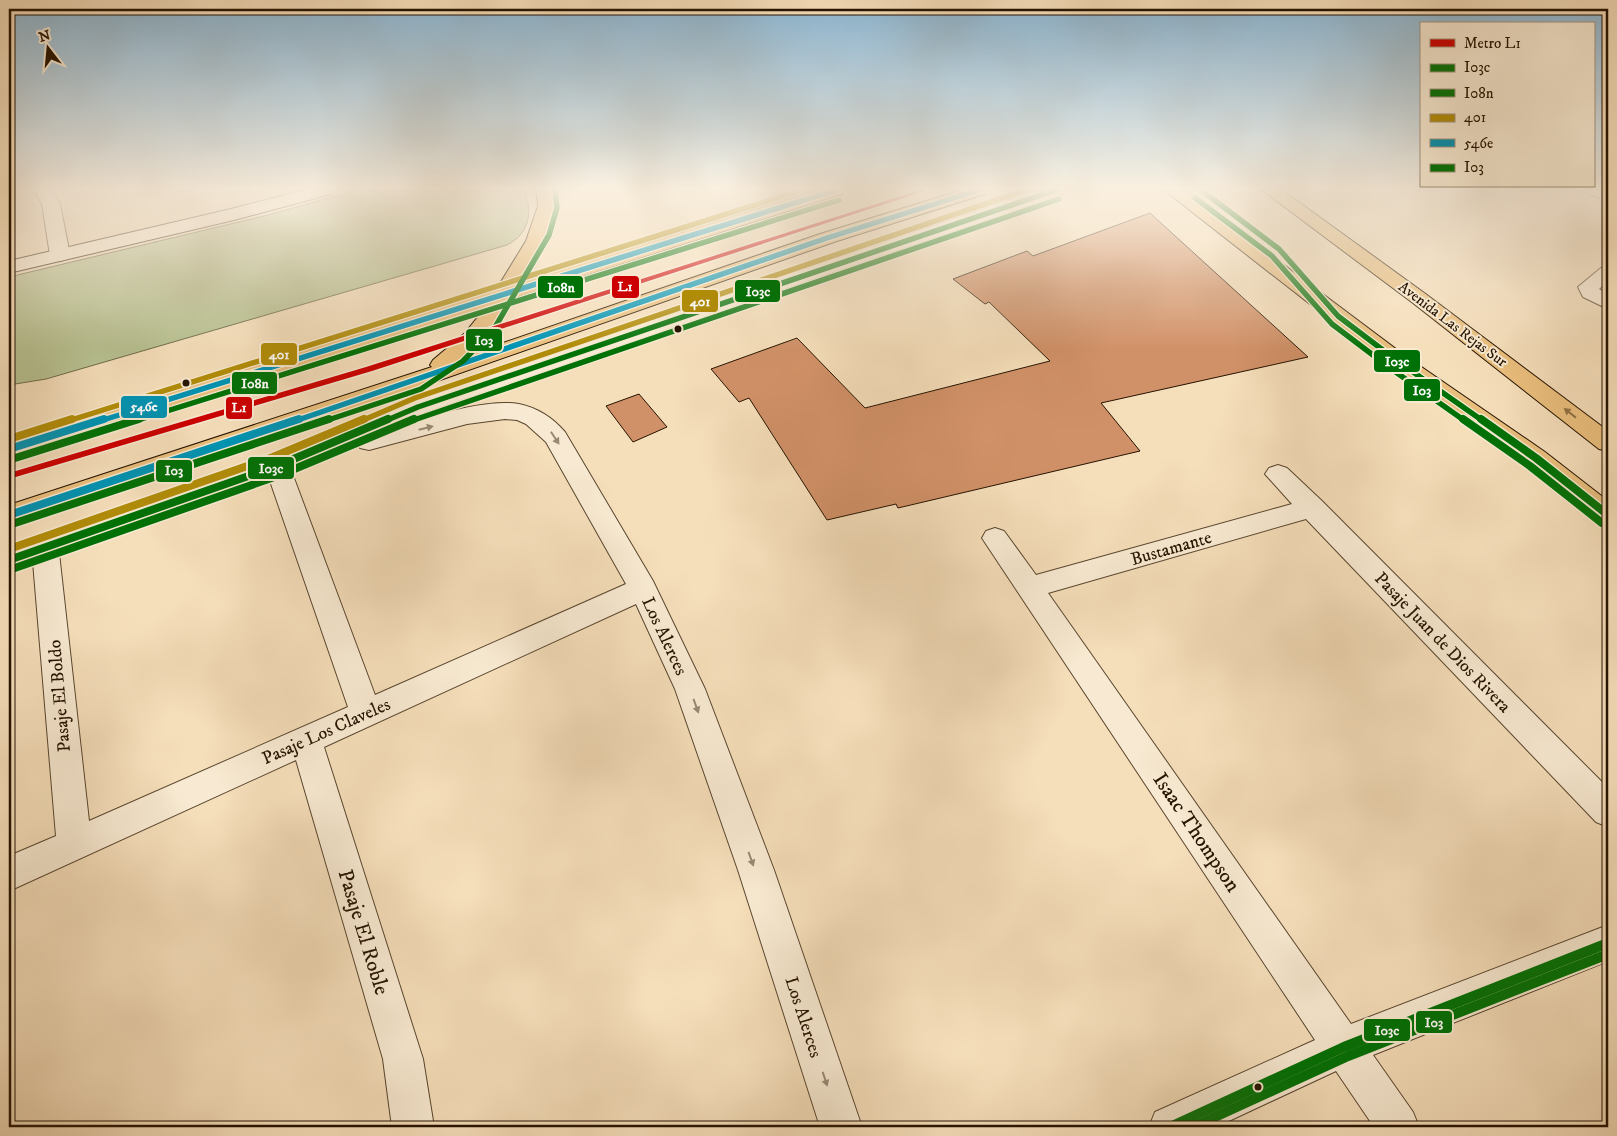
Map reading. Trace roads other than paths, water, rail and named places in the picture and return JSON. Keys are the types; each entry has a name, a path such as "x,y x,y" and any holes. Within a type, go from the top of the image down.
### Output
{"main road":[{"path":"415,381 451,358 486,323 533,243"},
{"path":"9,449 667,243"},
{"path":"9,515 415,381 812,243"},
{"path":"1243,243 1396,360 1536,458 1608,515"},
{"name":"Avenida Las Rejas Sur","path":"1347,243 1608,443"}],"street":[{"path":"58,243 60,255"},
{"path":"9,267 106,243"},
{"path":"9,560 277,466 427,404 900,243"},
{"path":"1604,301 1590,293 1588,287 1608,272"},
{"name":"Los Alerces","path":"277,466 470,416 516,412 529,416 548,428 556,438 643,589 690,689 756,870 842,1127"},
{"path":"277,466 366,713"},
{"name":"Pasaje Juan de Dios Rivera","path":"1278,474 1608,811"},
{"name":"Bustamante","path":"1030,588 1313,508"},
{"name":"Isaac Thompson","path":"995,538 1398,1127"},
{"name":"Pasaje El Boldo","path":"45,547 74,845"},
{"name":"Pasaje Los Claveles","path":"9,874 643,589"},
{"name":"Pasaje El Roble","path":"306,740 403,1060 414,1127"},
{"path":"1170,1127 1344,1048 1608,942"}],"metro line":[{"name":"L1","path":"9,476 369,369 760,243"}]}
